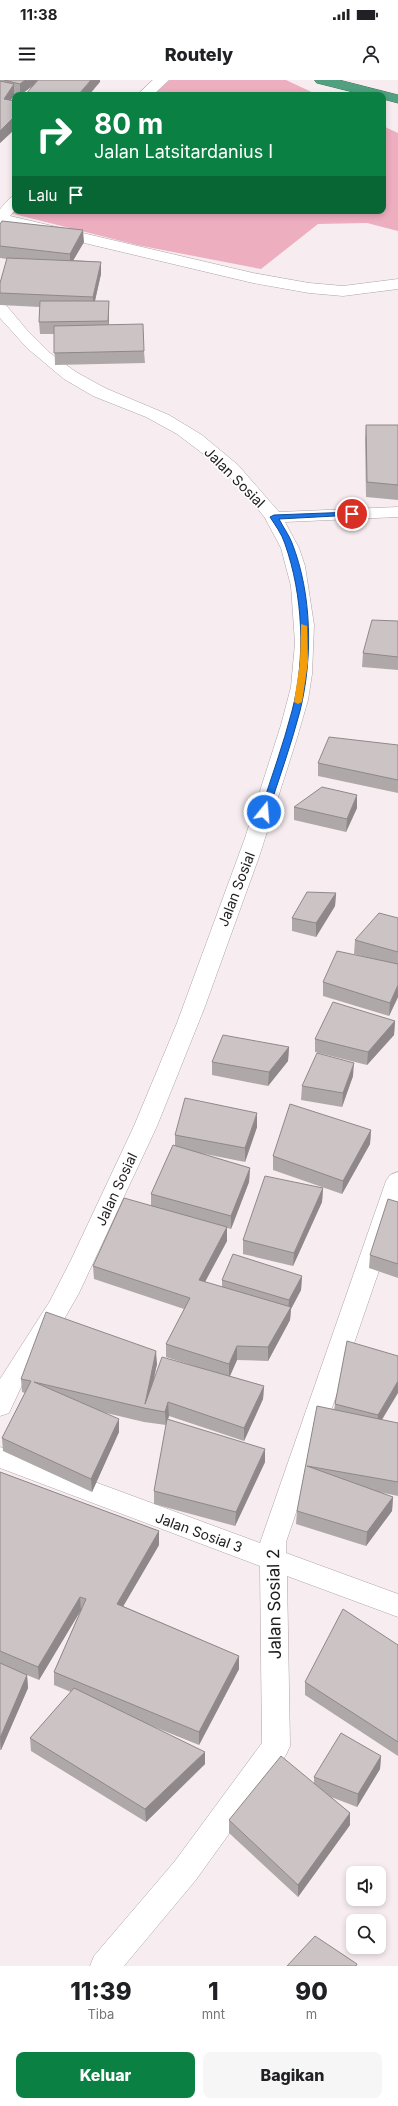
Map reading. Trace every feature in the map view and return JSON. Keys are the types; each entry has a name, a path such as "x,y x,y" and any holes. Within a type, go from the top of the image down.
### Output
{"highway":[{"path":"322,80 370,92"},
{"path":"386,96 398,99"}],"street":[{"path":"148,92 162,80"},
{"path":"12,204 0,218 253,278 309,288 343,291 398,284"},
{"name":"Jalan Sosial","path":"0,308 12,323 54,366 96,390 180,428 209,448 242,480 274,517 288,542 298,577 303,614 304,662 296,710 248,859 213,950 188,1023 151,1114 65,1298 8,1385 0,1406"},
{"path":"274,517 398,512"},
{"name":"Jalan Sosial 2","path":"105,1966 185,1871 276,1746 273,1542 398,1181"},
{"name":"Jalan Sosial 3","path":"0,1457 398,1606"}],"shaded area":[{"path":"169,80 286,80 312,92 154,92"},
{"path":"386,127 398,133 398,231 367,223 318,224 261,269 137,245 14,214 386,214"}],"building":[{"path":"4,80 25,80 20,84"},
{"path":"38,80 91,80 81,92 28,92"},
{"path":"0,81 14,84 4,99 12,100 12,119 0,131"},
{"path":"2,221 83,230 70,254 0,246 0,224"},
{"path":"7,258 101,262 93,297 0,293 0,283"},
{"path":"40,301 109,301 108,321 39,322"},
{"path":"143,324 144,351 54,353 54,326"},
{"path":"366,425 398,425 398,485 367,482"},
{"path":"372,620 398,621 398,657 363,653"},
{"path":"329,737 398,745 398,780 318,763"},
{"path":"322,787 357,795 347,819 294,807"},
{"path":"307,892 336,893 316,923 292,918"},
{"path":"379,913 398,918 398,952 355,940"},
{"path":"337,951 398,964 398,985 390,1003 323,982"},
{"path":"333,1002 395,1021 368,1052 315,1039"},
{"path":"223,1035 289,1047 269,1072 212,1062"},
{"path":"317,1053 354,1063 343,1093 302,1086"},
{"path":"185,1098 257,1113 245,1148 175,1135"},
{"path":"290,1104 371,1130 343,1181 273,1156"},
{"path":"173,1145 250,1168 231,1216 151,1194"},
{"path":"265,1176 323,1188 294,1253 243,1240"},
{"path":"124,1198 227,1227 199,1280 291,1307 268,1347 237,1346 229,1364 166,1344 190,1298 93,1266"},
{"path":"388,1199 398,1202 398,1264 370,1255"},
{"path":"233,1254 302,1276 289,1300 222,1280"},
{"path":"46,1312 156,1351 145,1404 162,1357 264,1386 244,1428 168,1402 165,1412 34,1382 119,1419 91,1479 2,1438 31,1381 21,1379"},
{"path":"347,1341 398,1356 398,1381 378,1415 335,1404"},
{"path":"317,1406 398,1423 398,1482 307,1466 393,1497 367,1532 297,1511"},
{"path":"167,1419 265,1449 236,1512 154,1491"},
{"path":"0,1472 159,1531 117,1604 239,1656 199,1732 54,1672 86,1599 80,1597 38,1667 0,1651"},
{"path":"343,1609 398,1645 398,1742 305,1682"},
{"path":"0,1663 27,1675 0,1738"},
{"path":"74,1688 205,1752 145,1809 30,1738"},
{"path":"341,1733 381,1756 358,1794 314,1777"},
{"path":"281,1756 350,1813 298,1885 229,1820"},
{"path":"315,1936 357,1964 356,1966 287,1966"}],"slow traffic":[{"path":"298,702 304,662 303,626"}],"route":[{"path":"264,812 296,710 304,662 303,614 298,577 288,542 274,517 352,514"}]}
